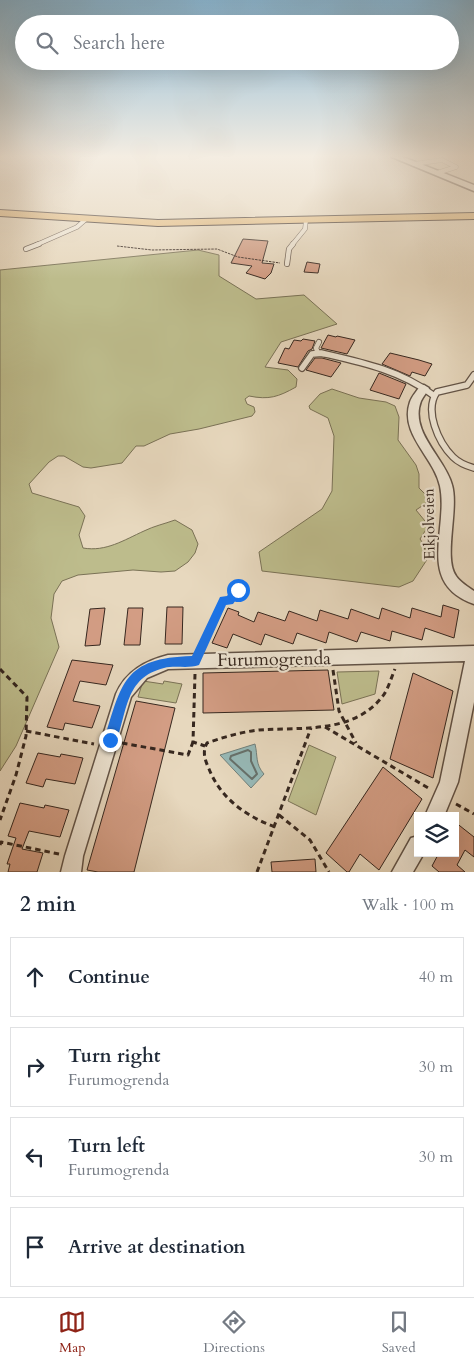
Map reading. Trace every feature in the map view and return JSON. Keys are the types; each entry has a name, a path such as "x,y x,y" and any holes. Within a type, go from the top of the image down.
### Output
{"main road":[{"path":"0,213 158,224 474,216"}],"street":[{"name":"Eikjolveien","path":"429,392 415,403 413,415 419,435 439,469 446,488 446,570 454,583 474,598"},
{"name":"Furumogrenda","path":"72,864 124,694 133,679 142,670 168,662 474,654 466,701 444,797 436,812"},
{"path":"402,872 414,852"}],"lane":[{"path":"26,249 77,227 86,220"},
{"path":"286,264 289,249 305,229 306,220"},
{"path":"318,353 316,348 319,342"},
{"path":"302,368 310,356 318,353 376,368 413,381 429,392 467,384 474,375"},
{"path":"429,392 431,414 448,452 457,460 474,468"}],"path":[{"path":"117,246 152,250 217,249 240,257 286,264"},
{"path":"26,731 188,755 193,742 195,661 223,600 229,601 238,590"},
{"path":"275,827 250,818 220,793 212,780 204,757 205,746 212,740 256,730 325,727 344,723 371,710 382,698 392,679 396,666 394,656"},
{"path":"331,658 339,711 357,745"},
{"path":"0,669 27,697 26,731 16,775 0,820"},
{"path":"325,727 425,788 437,791 474,814"},
{"path":"257,872 311,728"},
{"path":"193,742 205,746"},
{"path":"279,815 310,840 329,872"},
{"path":"0,846 1,842 72,864"}],"shaded area":[{"path":"198,250 219,255 219,276 256,299 304,295 337,324 281,342 265,367 288,370 297,379 296,387 273,397 249,396 245,399 247,404 254,407 255,412 252,416 170,434 144,446 136,446 122,463 91,468 83,467 64,456 58,456 49,462 29,484 32,493 79,507 85,516 79,535 83,548 107,547 175,520 192,530 198,544 195,553 188,562 175,571 133,570 78,575 62,581 54,594 51,618 59,647 16,746 0,771 0,270"},
{"path":"332,389 359,398 386,402 395,406 399,417 398,440 416,465 419,474 419,488 426,495 427,500 425,504 416,510 425,521 427,528 420,539 431,552 413,581 399,587 262,571 259,552 322,509 332,491 334,436 328,418 310,409 309,406 320,394"},
{"path":"379,671 375,694 342,704 337,672"},
{"path":"143,681 163,684 164,681 182,684 176,703 138,697"},
{"path":"309,745 336,757 316,815 288,801"}],"water":[{"path":"255,744 258,763 264,774 251,788 220,755"}],"building":[{"path":"243,239 268,241 262,263 274,264 271,273 265,279 246,273 252,266 231,263"},
{"path":"307,262 320,264 318,273 304,272"},
{"path":"328,335 355,340 347,354 321,348"},
{"path":"303,339 315,341 312,349 308,351 298,367 278,363 285,348 289,349 294,340 301,341"},
{"path":"390,353 432,364 425,376 412,372 410,376 382,364"},
{"path":"315,358 341,363 331,377 306,370"},
{"path":"379,373 406,384 399,399 370,390"},
{"path":"443,605 459,610 454,638 425,628 422,640 392,631 390,641 361,632 357,642 329,632 326,643 297,633 293,644 265,634 261,645 233,634 227,648 212,643 228,608 239,612 238,615 254,622 258,612 285,621 289,611 317,621 320,610 348,619 351,609 379,619 382,608 410,618 412,608 441,617"},
{"path":"167,607 183,607 182,644 165,644"},
{"path":"105,608 100,645 85,646 90,609"},
{"path":"128,608 143,608 140,645 124,645"},
{"path":"72,660 113,665 106,685 80,681 73,701 100,706 92,728 65,723 63,730 47,727"},
{"path":"328,670 334,710 203,713 203,673"},
{"path":"413,673 453,691 433,778 390,759"},
{"path":"136,701 175,708 134,872 98,872 87,870"},
{"path":"38,753 60,757 61,754 83,758 75,784 46,779 43,787 26,783"},
{"path":"383,767 422,799 379,870 360,854 349,872 347,872 326,853"},
{"path":"20,803 44,808 45,805 69,810 60,837 29,831 22,849 43,853 37,872 8,872 10,864 7,864 16,838 8,836"},
{"path":"459,825 474,837 474,857 465,850 457,865 465,872 439,872 432,866 437,857 459,857"},
{"path":"315,859 316,872 272,872 271,862"}],"route":[{"path":"110,740 124,694 133,679 142,670 153,666 168,662 195,661 223,600 229,601 238,590"}]}
